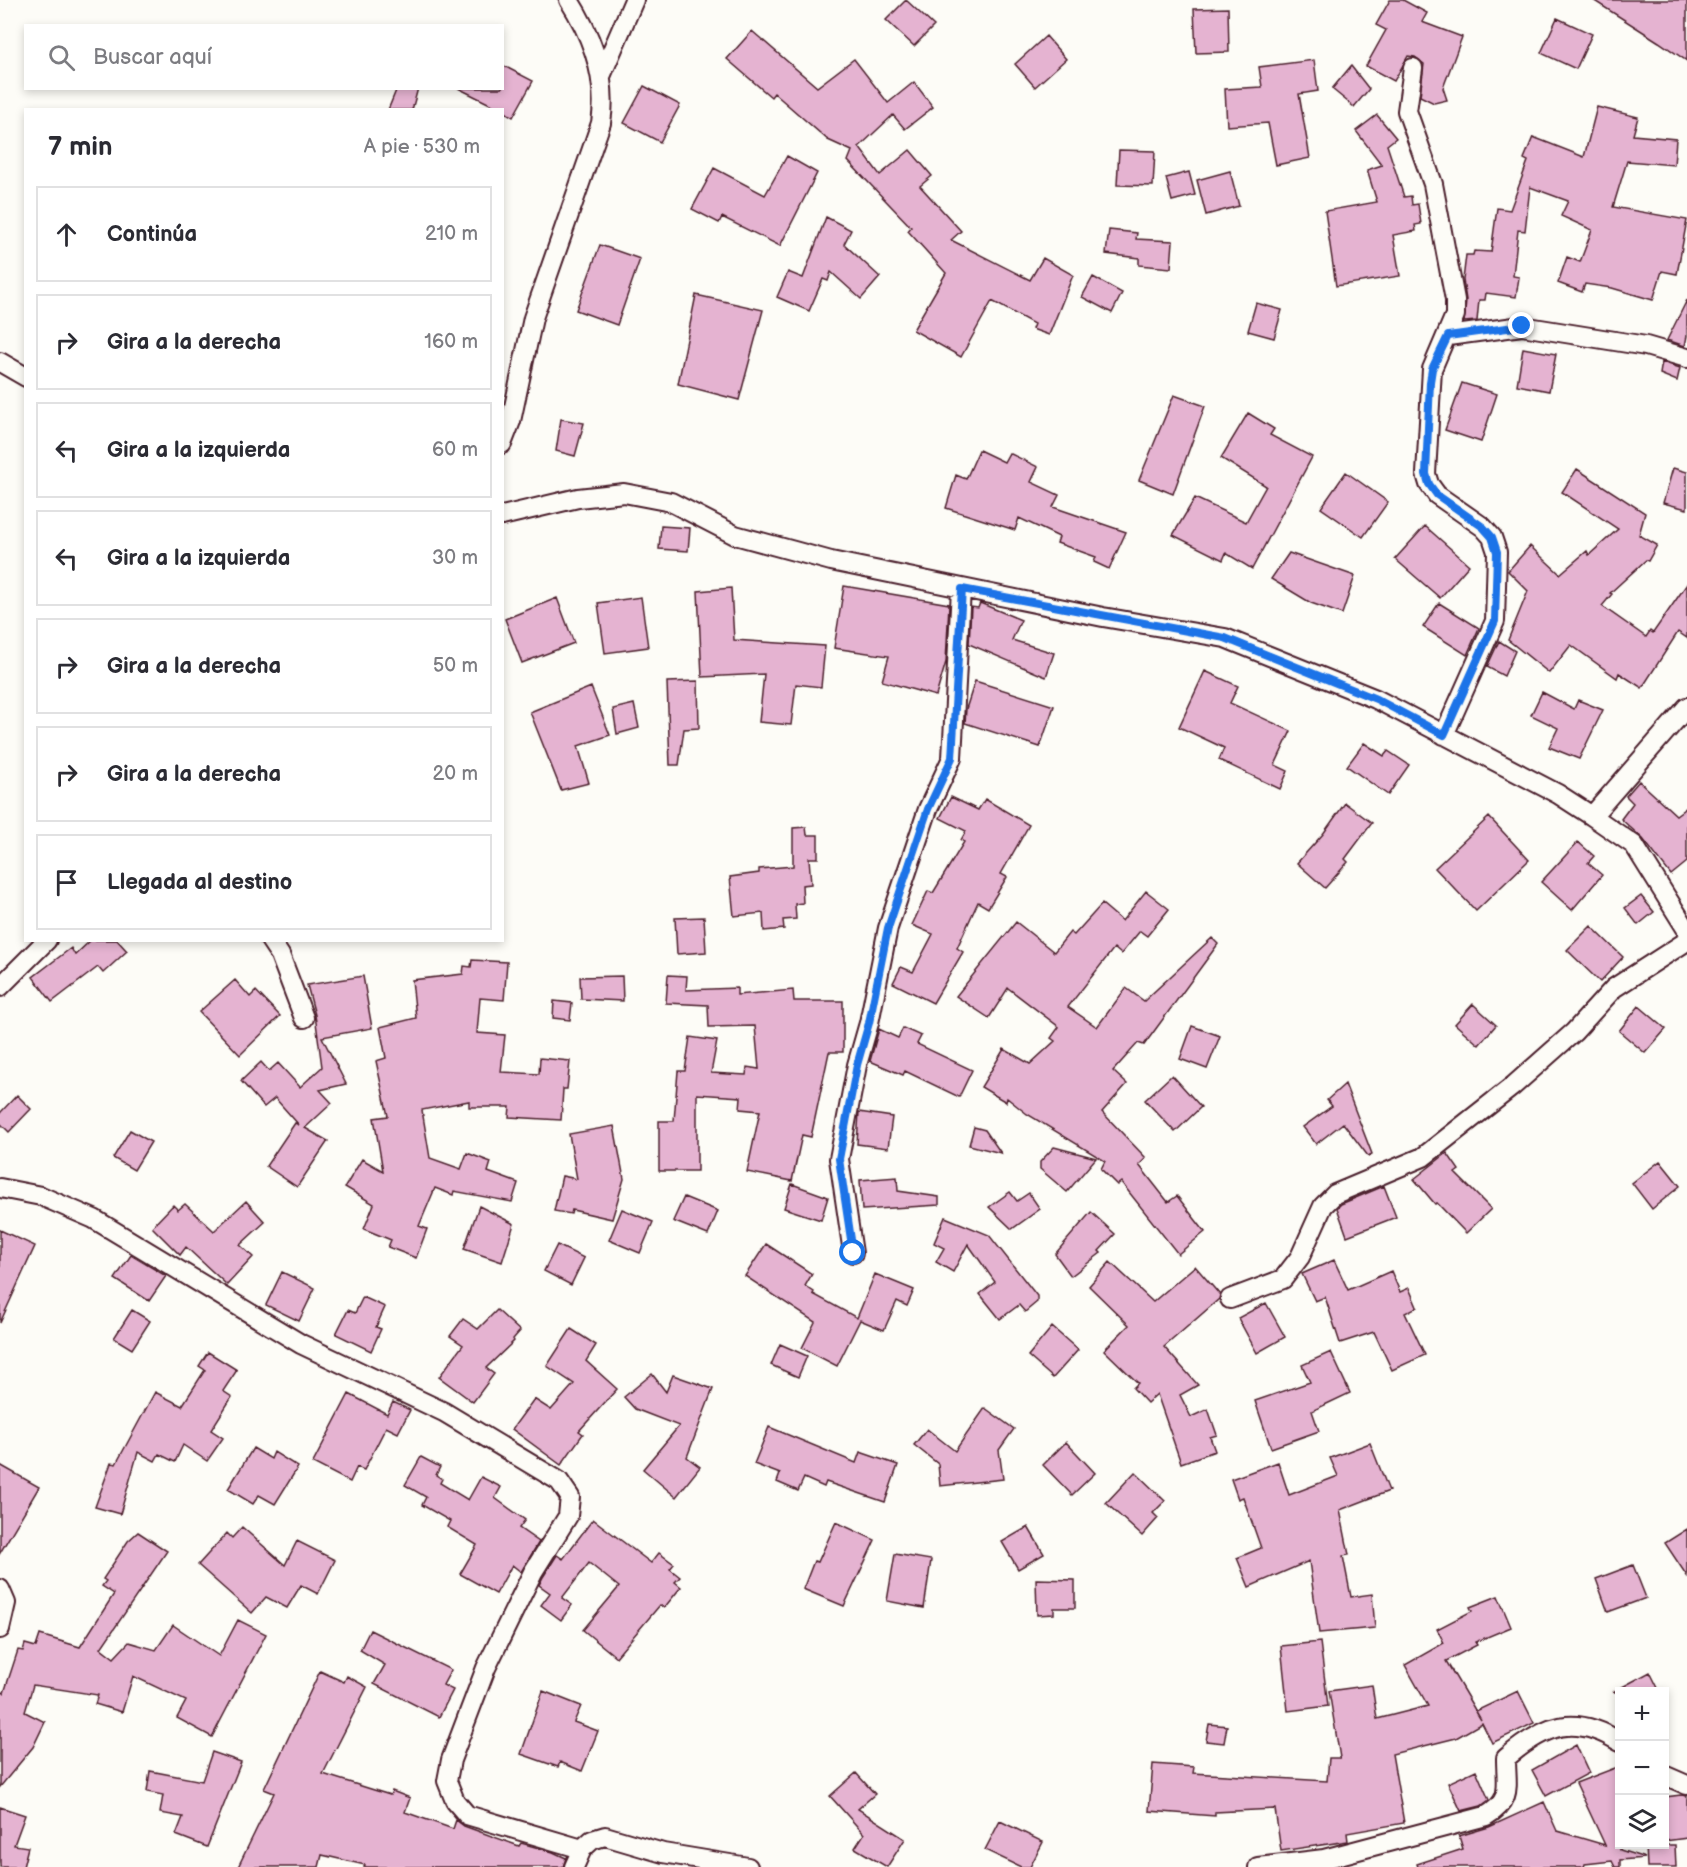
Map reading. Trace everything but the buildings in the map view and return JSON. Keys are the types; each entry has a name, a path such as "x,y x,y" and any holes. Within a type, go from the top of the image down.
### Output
{"street":[{"path":"504,438 510,422 533,318 601,123 605,99 602,74 569,0"},
{"path":"602,74 634,0"},
{"path":"1413,68 1407,111 1433,184 1455,300 1455,315 1432,369 1426,474 1429,484 1437,495 1483,527 1492,537 1497,552 1495,621 1444,735"},
{"path":"1448,336 1522,326 1635,344 1687,358"},
{"path":"0,362 24,376"},
{"path":"504,516 578,498 624,493 671,502 735,535 831,561 962,589 1225,638 1376,699 1558,794 1593,816 1634,845 1687,930"},
{"path":"853,1253 839,1159 857,1065 869,1023 888,928 928,809 952,758 962,589"},
{"path":"1593,816 1687,707"},
{"path":"0,987 45,942"},
{"path":"271,942 280,955 304,1018"},
{"path":"1230,1299 1283,1279 1299,1257 1323,1206 1335,1194 1423,1157 1513,1086 1574,1032 1614,988 1687,942"},
{"path":"0,1188 41,1196 94,1219 302,1344 444,1412 559,1481 570,1497 568,1516 533,1572 486,1668 451,1760 447,1781 455,1801 467,1815 582,1849"},
{"path":"0,1589 6,1603 0,1629"},
{"path":"1258,1867 1324,1859 1486,1816 1499,1809 1507,1799 1506,1758 1521,1746 1548,1731 1569,1724 1587,1725 1618,1741"},
{"path":"1669,1777 1687,1785"},
{"path":"574,1867 582,1849 592,1840 605,1836 663,1853 748,1867"}],"route":[{"path":"853,1253 839,1159 857,1065 869,1023 888,928 928,809 952,758 962,589 1225,638 1376,699 1444,735 1495,621 1497,552 1492,537 1483,527 1437,495 1429,484 1426,474 1432,369 1448,336 1522,326"}]}
